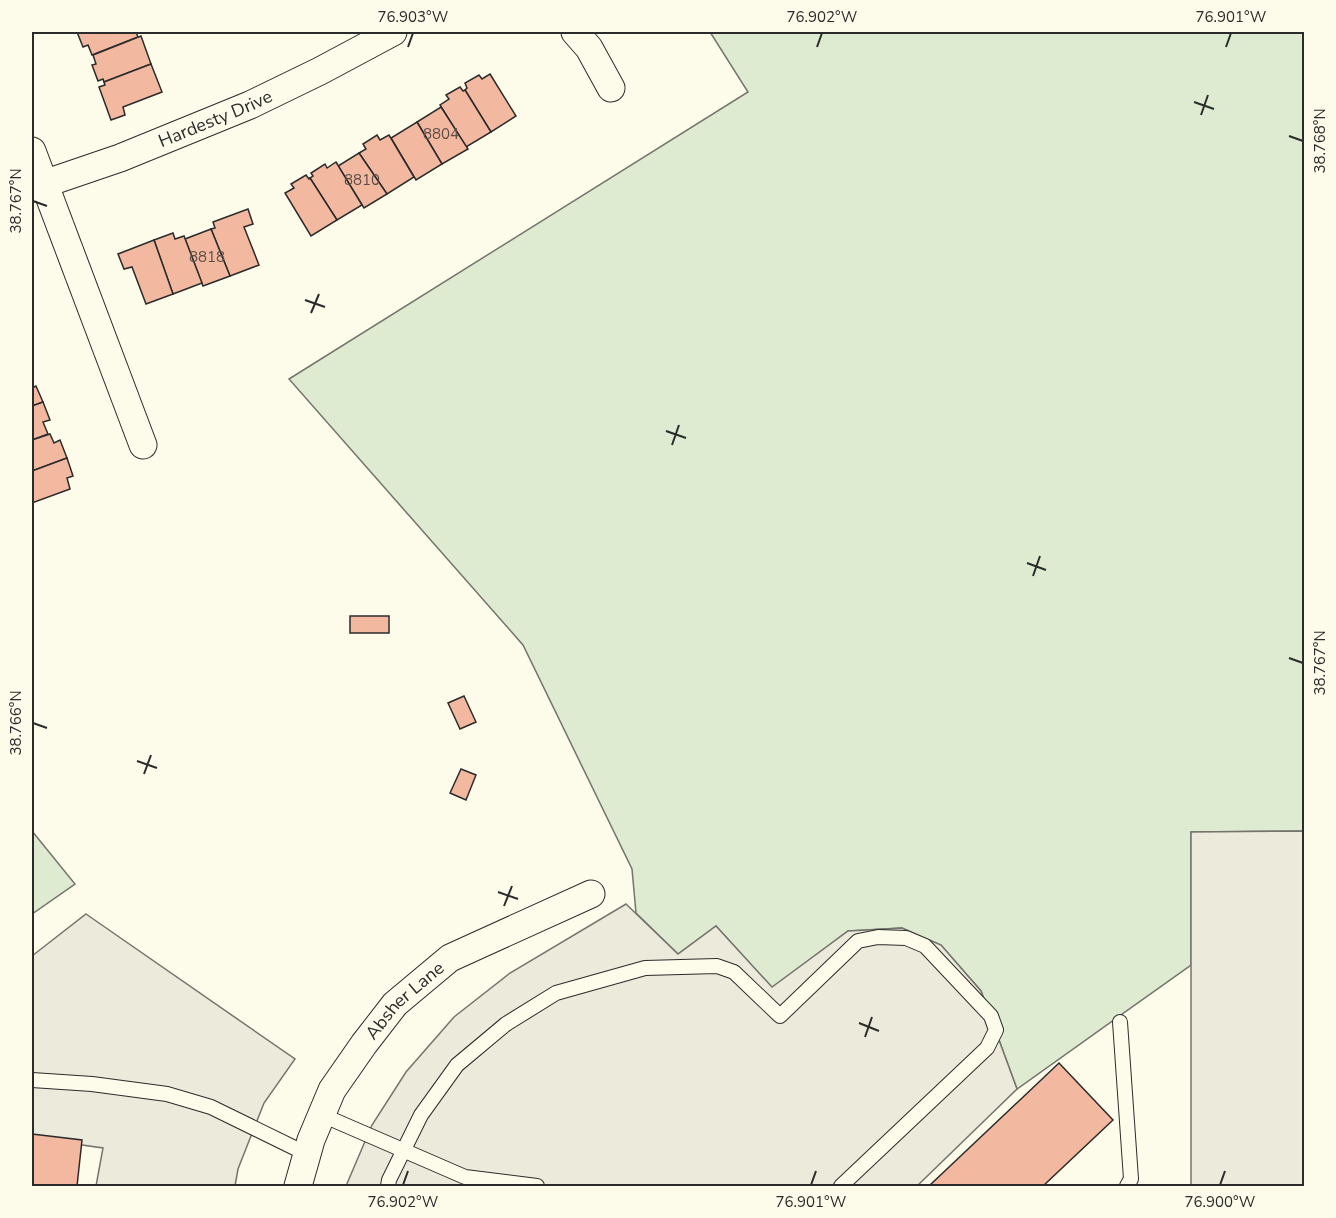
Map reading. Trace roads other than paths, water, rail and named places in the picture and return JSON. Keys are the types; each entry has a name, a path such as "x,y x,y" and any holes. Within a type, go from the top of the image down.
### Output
{"street":[{"name":"Hardesty Drive","path":"37,186 120,158 250,105 393,32"},
{"path":"575,32 589,48 611,88"},
{"path":"32,151 37,186 143,445"},
{"name":"Absher Lane","path":"298,1186 332,1090 395,1004 450,958 591,894"}],"lane":[{"path":"388,1186 421,1115 457,1065 506,1024 556,993 645,968 717,966 734,972 780,1016 858,941 878,937 906,938 925,946 991,1016 996,1030 987,1048 841,1186"},
{"path":"1120,1022 1131,1179 1127,1186"},
{"path":"32,1080 92,1084 167,1094 211,1107 308,1154"},
{"path":"322,1115 404,1151 464,1182 537,1186"}]}
